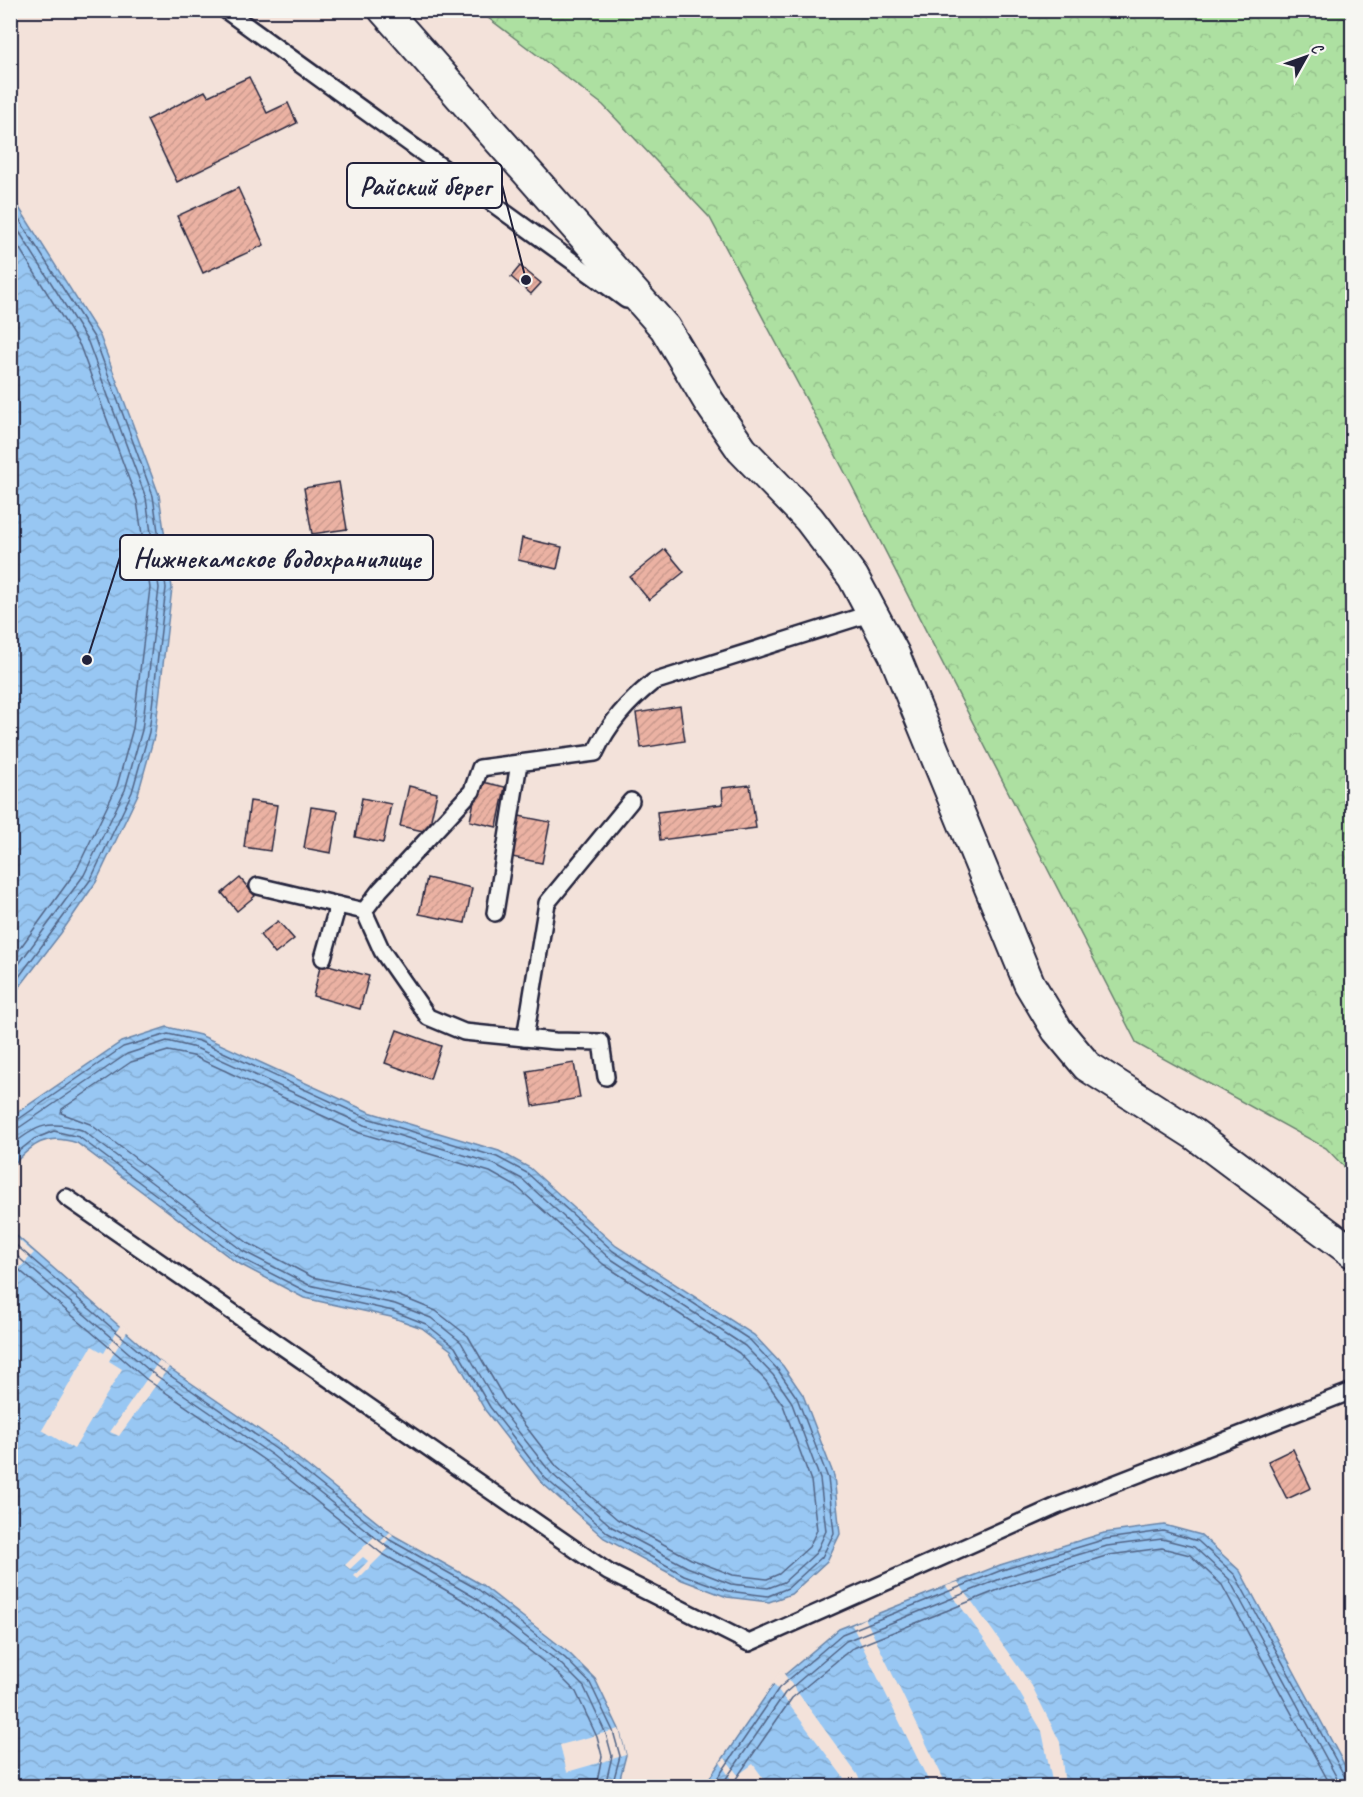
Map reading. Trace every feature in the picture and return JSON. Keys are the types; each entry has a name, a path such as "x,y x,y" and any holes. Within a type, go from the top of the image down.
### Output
{"street":[{"path":"384,10 665,328 709,402 742,450 809,519 854,578 894,654 1029,983 1057,1030 1087,1066 1194,1134 1353,1252"}],"lane":[{"path":"225,10 665,328"},
{"path":"364,911 380,890 472,791 480,768 595,753 607,728 628,702 653,682 872,613"},
{"path":"495,913 519,763"},
{"path":"525,1038 547,903 631,801"},
{"path":"258,885 364,911"},
{"path":"323,958 338,905"},
{"path":"364,911 382,951 428,1017 464,1032 601,1042 606,1077"},
{"path":"66,1197 608,1572 748,1643 1057,1506 1353,1391"}],"green space":[{"path":"479,11 1352,11 1352,1175 1326,1148 1137,1044 851,484 710,218 603,105"}],"water":[{"path":"11,195 100,336 159,495 172,588 155,733 138,794 96,882 61,933 11,998"},
{"path":"167,1027 200,1035 369,1112 499,1151 530,1168 616,1246 754,1335 783,1366 803,1395 834,1476 840,1534 827,1561 791,1594 769,1602 727,1597 682,1580 604,1538 541,1482 485,1410 451,1350 422,1328 391,1317 304,1298 236,1262 77,1143 57,1139 41,1142 33,1146 11,1167 11,1117 121,1042"},
{"path":"10,1230 159,1361 280,1444 393,1535 482,1585 569,1653 595,1679 619,1729 626,1755 618,1786 11,1786"},
{"path":"1164,1525 1201,1535 1240,1571 1352,1779 1352,1786 704,1786 774,1684 839,1629 1000,1565 1104,1533"}],"pier":[{"path":"12,1234 34,1253 11,1277 10,1235"},
{"path":"121,1324 128,1330 109,1361 122,1369 74,1449 42,1430 92,1346 104,1353"},
{"path":"159,1361 169,1367 119,1436 110,1432"},
{"path":"390,1532 393,1535 384,1544 388,1549 358,1579 354,1576 368,1561 363,1557 350,1569 345,1565 375,1536 380,1542"},
{"path":"958,1582 1032,1686 1060,1742 1065,1786 1053,1786 1042,1731 1006,1670 946,1586"},
{"path":"865,1618 947,1786 931,1786 852,1625"},
{"path":"782,1671 857,1774 863,1786 840,1786 838,1782 844,1778 772,1682"},
{"path":"619,1729 626,1755 567,1772 560,1745"},
{"path":"725,1758 738,1775 753,1764 769,1786 755,1786 749,1778 736,1786 721,1786 731,1779 720,1762"}],"building":[{"path":"249,77 267,113 288,103 297,123 177,182 147,120 205,91 208,96"},
{"path":"238,188 264,245 203,273 177,216"},
{"path":"520,266 541,283 531,294 511,277"},
{"path":"339,482 347,529 312,534 304,488"},
{"path":"522,538 562,547 557,569 518,560"},
{"path":"665,549 684,572 649,600 630,577"},
{"path":"680,706 685,741 641,748 636,713"},
{"path":"478,781 505,787 497,827 470,821"},
{"path":"750,785 756,828 660,840 657,812 723,804 722,788"},
{"path":"409,786 437,793 428,832 400,826"},
{"path":"362,798 391,804 383,843 355,837"},
{"path":"250,801 277,805 270,851 244,847"},
{"path":"311,807 338,811 331,853 304,848"},
{"path":"519,816 550,822 542,863 512,857"},
{"path":"240,878 255,896 237,911 222,893"},
{"path":"427,878 472,888 465,923 419,914"},
{"path":"278,921 294,939 275,954 260,935"},
{"path":"321,963 369,976 360,1009 313,996"},
{"path":"397,1030 441,1046 430,1079 385,1063"},
{"path":"574,1063 580,1098 533,1106 527,1071"},
{"path":"1293,1449 1311,1488 1287,1499 1268,1461"}],"place":[{"name":"Райский берег","path":"526,280"},
{"name":"Нижнекамское водохранилище","path":"87,660"}]}
